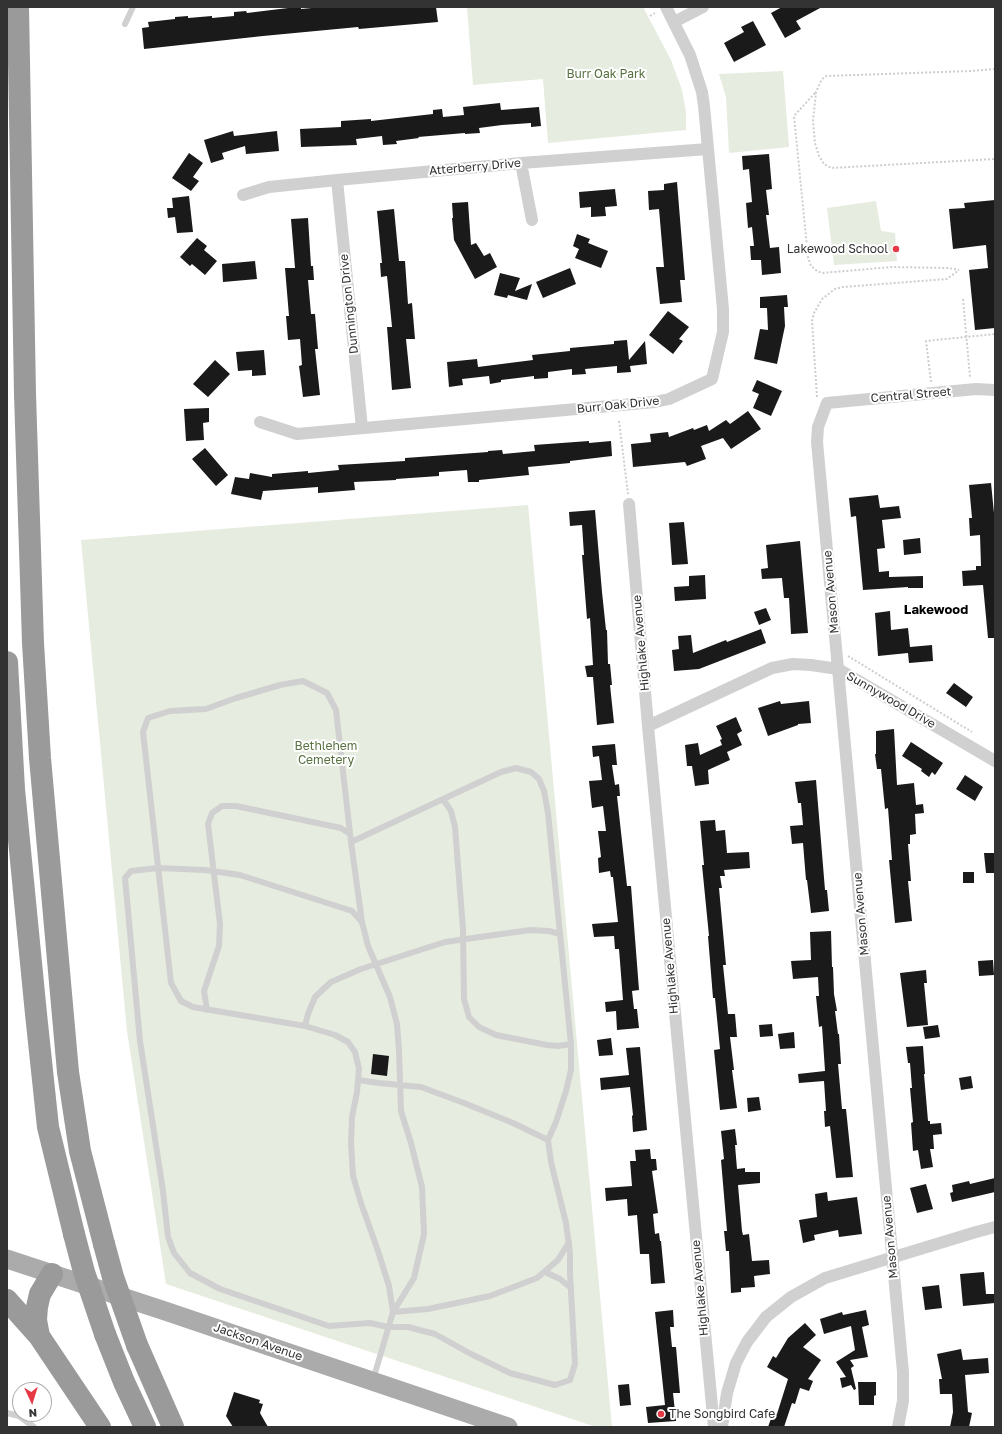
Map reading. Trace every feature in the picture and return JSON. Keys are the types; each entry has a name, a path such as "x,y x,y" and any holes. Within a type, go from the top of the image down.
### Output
{"highway":[{"path":"18,7 26,409 33,643 40,758 68,1072 80,1151 120,1299 137,1345 173,1427"},
{"path":"7,662 14,789 48,1127 84,1272 105,1334 124,1382 145,1427"},
{"path":"39,1336 36,1320 37,1307 40,1294 52,1274"},
{"path":"7,1300 39,1336 100,1427"}],"main road":[{"name":"Jackson Avenue","path":"7,1259 508,1427"}],"street":[{"path":"674,22 703,7"},
{"name":"Burr Oak Drive","path":"260,422 297,434 655,402 669,399 712,379 723,332 723,309 702,92 690,55 674,22 661,10"},
{"name":"Atterberry Drive","path":"243,195 269,187 336,180 521,163 708,149"},
{"path":"521,163 532,220"},
{"name":"Dunnington Drive","path":"336,180 362,428"},
{"name":"Central Street","path":"827,403 976,389 995,390"},
{"name":"Mason Avenue","path":"827,403 818,427 817,442 891,1258 903,1372 903,1401 898,1427"},
{"name":"Highlake Avenue","path":"629,504 648,726 714,1427"},
{"name":"Sunnywood Drive","path":"648,726 772,668 793,664 838,669 995,761"},
{"path":"722,1427 727,1393 736,1363 748,1342 766,1317 791,1296 825,1278 995,1227"}],"lane":[{"path":"125,24 133,7"},
{"path":"373,1382 393,1312 414,1278 424,1234 422,1187 412,1143 401,1111 397,1024 390,996 368,946 362,922 336,710 327,693 303,681 250,693 206,709 170,711 148,718 143,732 171,983 181,1001 193,1007 305,1026 335,1035 348,1042 356,1052 359,1069 351,1143 353,1176 389,1286 393,1312"},
{"path":"351,842 502,772 516,768 531,772 539,779 544,791 548,813 571,1044 570,1077 556,1122 548,1140 551,1162 566,1222 569,1242 575,1364 570,1380 555,1385 510,1373 471,1354 436,1334 408,1327 388,1327 370,1324 329,1326 220,1289 190,1273 174,1253 168,1237 163,1191 140,1041 125,878 130,871 158,868 206,870 240,875 352,911 362,922"},
{"path":"443,799 451,812 455,827 463,940 464,999 469,1017 479,1027 496,1035 547,1045 558,1046 571,1044"},
{"path":"207,1010 204,991 219,946 220,924 208,824 212,813 222,806 236,806 341,828 350,834"},
{"path":"305,1026 315,997 331,982 376,964 445,942 530,930 549,931 560,934"},
{"path":"358,1080 379,1084 421,1087 513,1123 548,1140"},
{"path":"393,1312 428,1309 490,1296 538,1278 558,1260 569,1242"},
{"path":"545,1272 560,1279 571,1288"},
{"path":"7,1413 19,1416 34,1427"}],"path":[{"path":"650,16 661,10"},
{"path":"827,403 817,399 812,329 814,313 822,299 835,289 843,287 947,279 959,270 949,268 892,267 822,273 811,266 808,257 794,116 816,92 821,81 827,76 995,69"},
{"path":"816,92 813,121 815,143 819,156 824,164 831,168 995,159"},
{"path":"963,299 970,381"},
{"path":"931,385 926,341 995,334"},
{"path":"619,421 629,504"},
{"path":"845,656 849,656 975,734"}],"green space":[{"name":"Burr Oak Park","path":"467,7 643,7 671,60 682,90 686,112 686,130 548,143 543,79 473,85"},
{"path":"783,71 789,147 729,153 726,97 719,74"},
{"path":"876,201 881,231 895,233 897,261 834,265 827,208"},
{"name":"Bethlehem Cemetery","path":"528,505 612,1427 596,1427 166,1284 127,1031 81,540"}],"building":[{"path":"288,7 301,7 301,9 322,7 436,7 438,22 359,29 358,27 144,49 142,28 149,27 148,22 188,16 188,18 212,16 212,18 234,16 234,12 246,11 247,13"},
{"path":"782,7 822,7 796,21 801,29 785,38 771,13"},
{"path":"753,21 766,45 734,62 724,43 744,32 741,27"},
{"path":"500,103 501,110 539,107 541,126 531,127 531,123 502,125 479,128 480,133 418,137 419,138 396,141 397,144 383,145 382,136 356,139 357,145 301,147 300,129 341,127 341,121 371,119 371,121 433,114 433,110 442,109 443,117 464,115 463,107"},
{"path":"233,131 234,136 277,131 279,151 246,154 245,146 222,153 224,159 211,163 204,140"},
{"path":"189,153 203,163 193,177 199,181 191,191 172,178"},
{"path":"769,154 772,189 766,190 769,215 766,215 770,248 779,247 781,273 762,275 761,260 751,260 750,246 754,246 752,227 748,228 746,203 752,202 749,169 743,170 742,156"},
{"path":"677,182 685,280 680,280 682,302 660,304 656,267 664,267 659,209 649,210 648,191 664,190 664,184"},
{"path":"615,189 617,206 605,207 606,216 591,217 591,207 580,208 579,192"},
{"path":"189,196 193,232 177,233 175,217 168,218 167,208 173,208 172,198"},
{"path":"995,200 995,328 975,330 969,270 988,268 986,245 953,249 949,209 965,208 964,203"},
{"path":"468,202 471,245 476,243 484,256 490,253 497,267 475,279 454,240 452,218 452,203"},
{"path":"394,209 399,261 405,261 408,304 412,303 415,339 406,339 411,388 392,390 387,327 392,327 387,276 381,277 380,263 382,263 377,211"},
{"path":"308,218 311,266 313,266 314,280 308,280 311,314 315,314 318,349 315,349 320,395 303,397 299,366 302,365 300,339 288,340 286,316 289,316 285,268 295,268 291,219"},
{"path":"577,234 590,239 588,243 608,251 601,268 575,258 579,249 573,246"},
{"path":"197,238 207,246 204,250 217,261 205,275 192,264 190,266 180,257"},
{"path":"255,261 257,279 223,282 222,264"},
{"path":"570,268 576,284 543,298 536,282"},
{"path":"500,273 520,278 515,291 532,284 527,300 508,295 507,298 494,295"},
{"path":"787,295 788,307 784,307 785,326 777,364 754,359 760,329 768,330 767,308 760,308 760,297"},
{"path":"668,311 689,327 679,339 683,341 673,354 649,335"},
{"path":"627,340 629,360 645,341 647,364 630,366 631,372 617,373 617,366 585,369 586,374 572,375 572,369 548,372 548,378 534,379 534,376 501,380 501,382 490,384 489,376 462,379 463,385 449,387 447,362 477,359 478,367 533,360 532,355 570,351 570,348 614,344 614,341"},
{"path":"264,350 266,375 252,376 252,370 238,371 236,352"},
{"path":"215,360 230,374 208,397 193,384"},
{"path":"757,380 782,391 771,416 753,408 759,394 752,391"},
{"path":"209,408 209,422 203,423 204,440 186,441 184,409"},
{"path":"748,411 761,429 731,449 723,438 701,446 706,459 687,466 685,462 633,467 631,444 651,442 650,434 668,432 669,437 693,428 694,430 707,425 709,431 726,420 730,424"},
{"path":"589,441 589,443 611,441 612,456 570,461 570,463 528,467 529,475 479,480 479,482 468,482 467,470 439,472 439,476 354,482 355,490 318,493 318,487 263,491 261,500 231,494 235,477 249,479 250,473 272,477 272,474 339,470 338,465 405,461 405,458 502,450 503,454 535,451 534,445"},
{"path":"205,448 228,475 216,486 192,459"},
{"path":"991,483 995,523 995,638 988,638 983,585 963,586 962,571 976,570 976,566 981,566 980,535 970,536 969,518 972,518 969,485"},
{"path":"878,495 880,508 899,506 901,518 882,520 885,548 877,549 879,572 889,571 889,577 923,576 923,588 908,587 863,590 856,516 851,517 849,498"},
{"path":"595,510 607,630 608,664 610,664 612,685 610,685 614,723 597,725 593,677 587,677 585,666 593,665 590,618 587,619 582,555 584,555 582,525 570,526 569,512"},
{"path":"684,522 688,564 672,565 669,523"},
{"path":"920,538 921,553 904,555 903,540"},
{"path":"800,541 808,633 791,634 789,598 784,598 782,578 762,579 761,569 768,568 766,545"},
{"path":"705,575 706,599 675,601 674,587 689,586 689,576"},
{"path":"766,608 771,620 759,625 754,612"},
{"path":"890,611 891,630 908,628 910,647 932,645 933,661 909,663 908,653 878,656 875,613"},
{"path":"761,629 766,643 699,669 674,671 672,650 679,649 678,636 691,635 693,653 726,640 727,642"},
{"path":"954,683 973,697 966,707 946,693"},
{"path":"780,701 781,704 809,701 811,723 798,724 768,736 758,708"},
{"path":"736,717 742,731 737,734 742,745 727,752 730,760 708,770 709,784 695,786 692,766 687,766 685,745 698,743 700,755 722,745 720,740 722,739 716,726"},
{"path":"894,729 897,785 914,783 916,805 923,804 924,813 915,814 916,834 910,835 910,844 908,844 911,881 908,881 912,921 895,923 889,860 892,860 888,808 885,809 881,769 877,769 875,754 876,731"},
{"path":"911,742 943,763 935,775 932,772 929,777 921,771 922,769 902,756"},
{"path":"615,744 617,765 612,765 615,785 619,784 620,796 617,796 627,886 631,886 639,990 632,991 634,1009 637,1009 639,1028 617,1030 616,1011 606,1012 605,1002 623,1000 619,949 615,949 614,936 594,937 592,924 618,922 613,877 611,877 610,871 599,873 598,858 601,857 598,831 606,831 603,806 592,808 589,781 602,780 599,756 593,757 592,746"},
{"path":"965,775 983,787 975,801 956,789"},
{"path":"816,780 825,890 827,890 829,911 811,913 806,880 803,843 792,844 790,826 803,825 801,803 798,803 795,782"},
{"path":"715,820 716,831 725,830 727,853 749,852 750,868 724,870 725,876 720,876 722,888 719,888 726,965 723,965 728,1014 735,1014 737,1037 730,1037 734,1070 732,1070 737,1108 720,1110 714,1050 720,1049 715,998 713,998 702,865 704,865 700,821"},
{"path":"984,853 995,853 995,873 986,873"},
{"path":"963,872 974,872 974,883 963,883"},
{"path":"831,931 834,994 837,1011 835,1011 839,1034 841,1064 838,1064 842,1109 846,1109 853,1177 836,1178 830,1126 825,1127 824,1111 826,1111 824,1081 799,1083 798,1074 825,1071 822,1026 819,1027 816,996 819,996 818,977 793,979 791,961 811,960 810,932"},
{"path":"993,960 994,975 979,976 978,961"},
{"path":"926,970 927,983 924,983 928,1025 907,1027 900,973"},
{"path":"772,1024 773,1036 760,1037 759,1025"},
{"path":"938,1025 940,1037 925,1039 923,1027"},
{"path":"794,1032 795,1048 780,1049 778,1034"},
{"path":"611,1038 613,1055 599,1056 597,1040"},
{"path":"923,1046 928,1121 930,1121 930,1124 941,1123 942,1134 933,1135 934,1149 930,1149 933,1167 921,1169 918,1150 913,1151 911,1123 913,1122 910,1088 912,1088 910,1063 908,1063 906,1047"},
{"path":"640,1047 647,1130 633,1132 630,1087 601,1090 600,1078 629,1075 626,1048"},
{"path":"373,1054 389,1056 387,1076 371,1074"},
{"path":"971,1076 973,1088 961,1090 959,1078"},
{"path":"759,1097 761,1110 748,1112 747,1098"},
{"path":"735,1129 737,1169 745,1168 745,1172 760,1172 760,1183 738,1185 742,1231 743,1235 749,1234 752,1261 769,1260 770,1274 754,1276 755,1287 741,1288 741,1292 731,1293 729,1251 726,1251 724,1231 727,1231 721,1160 724,1159 721,1131"},
{"path":"650,1149 651,1159 656,1159 657,1170 652,1171 658,1213 653,1214 655,1234 659,1233 661,1241 665,1283 651,1284 649,1254 640,1254 637,1215 628,1216 627,1199 606,1201 605,1188 632,1186 630,1161 636,1161 635,1150"},
{"path":"995,1178 995,1192 952,1202 950,1193 953,1192 952,1185 969,1181 970,1184"},
{"path":"926,1184 933,1209 917,1213 910,1188"},
{"path":"827,1192 828,1201 857,1197 862,1234 839,1237 838,1230 814,1235 815,1240 803,1243 799,1220 817,1217 815,1194"},
{"path":"984,1272 986,1294 995,1294 995,1303 963,1306 960,1274"},
{"path":"939,1285 942,1308 925,1310 922,1287"},
{"path":"673,1310 674,1327 670,1327 672,1347 676,1347 680,1393 673,1393 676,1421 648,1423 646,1407 665,1405 655,1312"},
{"path":"866,1310 869,1325 862,1327 868,1357 850,1360 854,1366 851,1368 856,1389 854,1390 851,1385 842,1388 840,1378 846,1377 836,1362 855,1350 851,1326 824,1334 820,1319 842,1312 843,1315"},
{"path":"805,1323 816,1335 803,1347 821,1360 808,1379 813,1381 809,1391 800,1388 795,1404 792,1403 784,1427 768,1427 773,1413 777,1414 788,1379 767,1367 773,1356 776,1358 788,1338"},
{"path":"961,1349 963,1360 988,1358 989,1373 965,1375 968,1412 972,1413 969,1427 950,1427 953,1412 952,1394 940,1394 939,1379 942,1379 937,1354"},
{"path":"858,1382 876,1382 874,1405 859,1405"},
{"path":"629,1384 631,1405 620,1406 618,1385"},
{"path":"234,1392 260,1400 259,1403 263,1404 260,1413 268,1427 233,1427 226,1416"}],"place":[{"name":"Lakewood School","path":"896,249"},
{"name":"The Songbird Cafe","path":"661,1414"}],"district":[{"name":"Lakewood","path":"936,610"}]}
